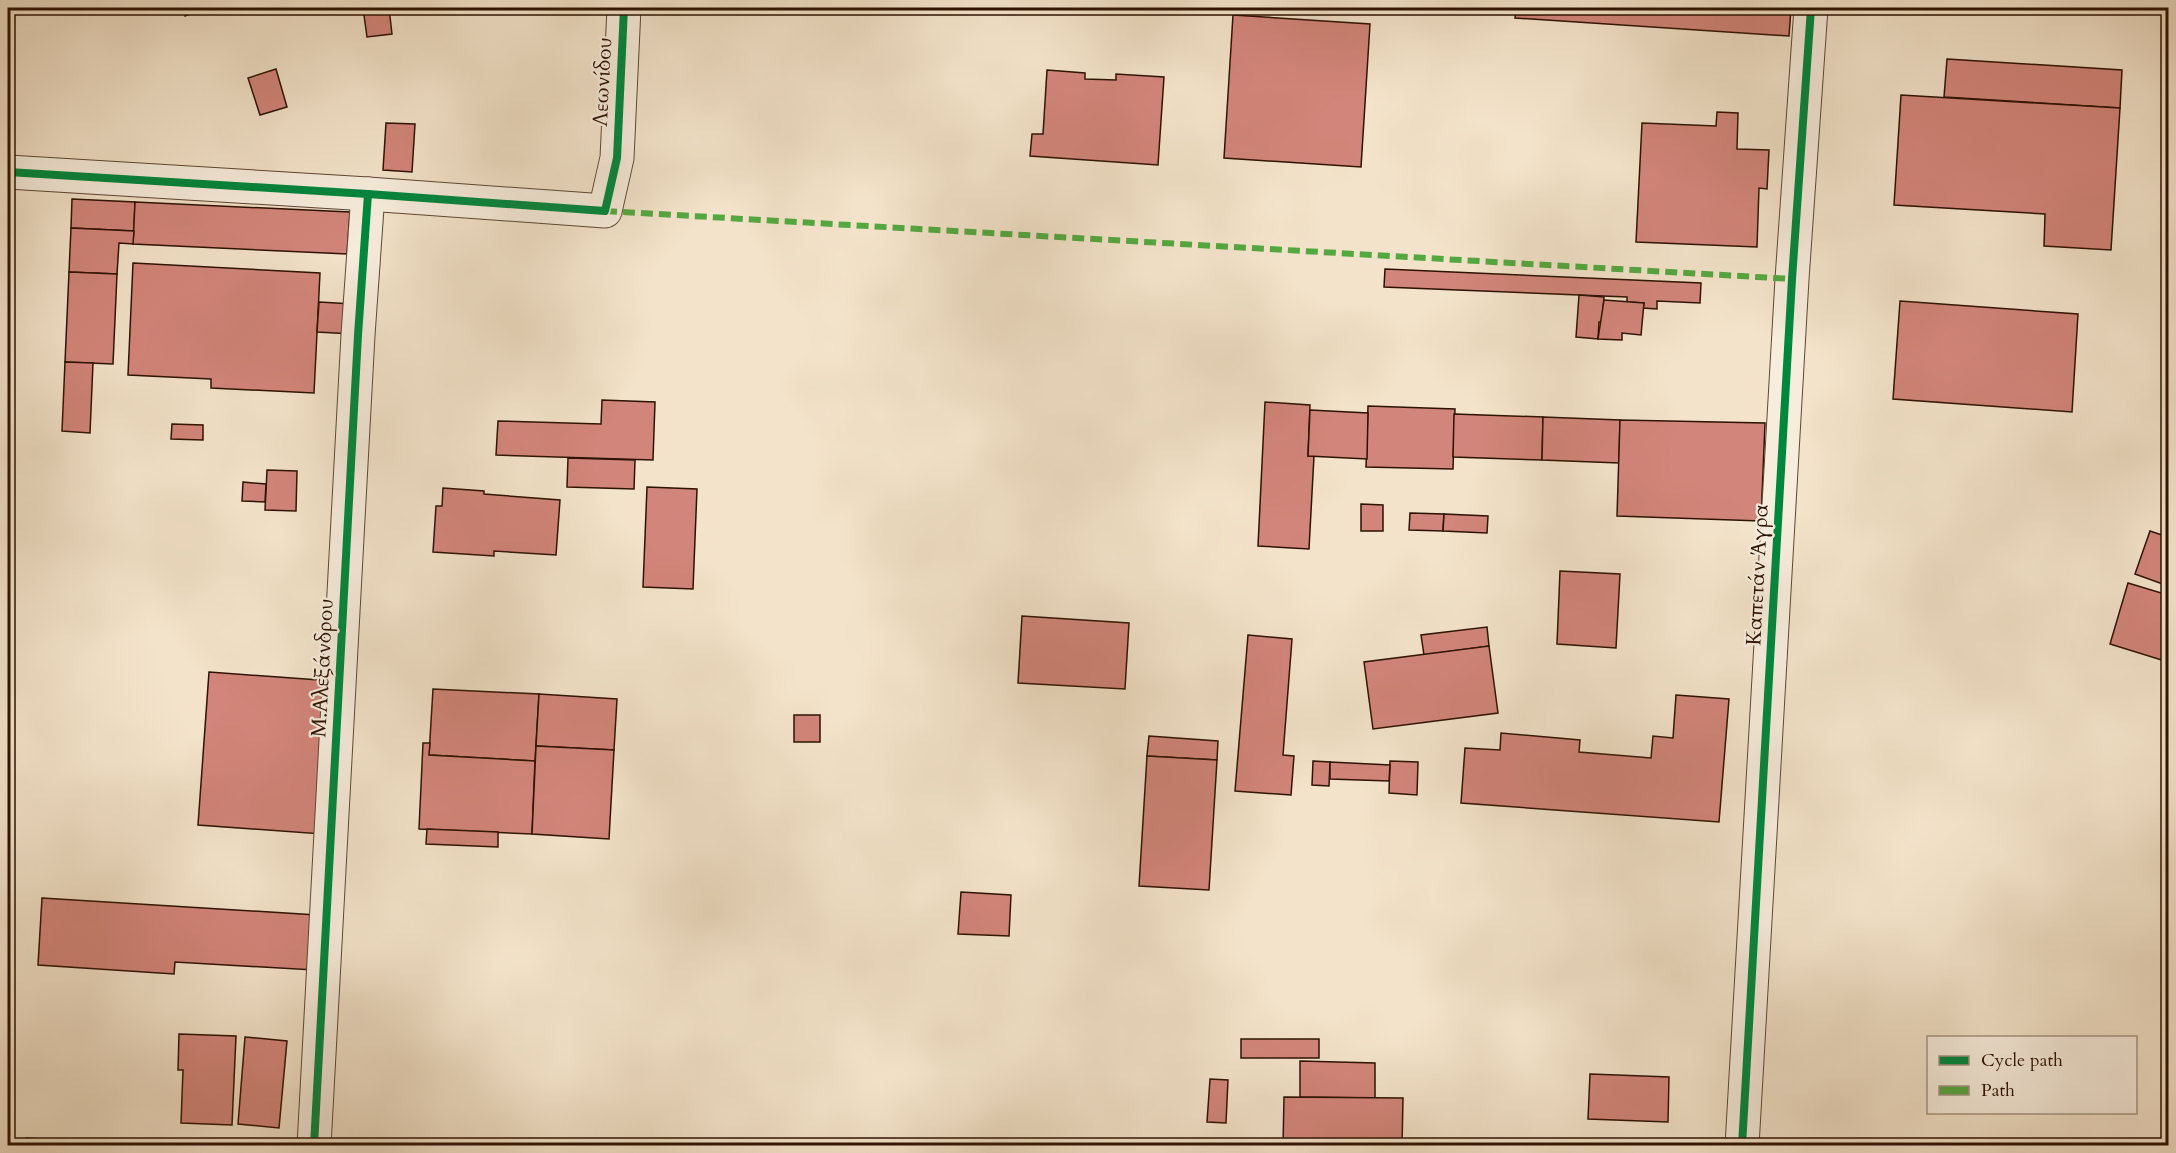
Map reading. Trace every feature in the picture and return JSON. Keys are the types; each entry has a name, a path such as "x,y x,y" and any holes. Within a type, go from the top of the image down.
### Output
{"street":[{"name":"Λεωνίδου","path":"368,194 606,211 617,158 624,8"},
{"name":"Καπετάν Άγρα","path":"1742,1146 1792,279 1811,8"},
{"path":"8,172 368,194"},
{"name":"Μ.Αλεξάνδρου","path":"314,1146 357,346 368,194"}],"building":[{"path":"182,8 206,8 185,16"},
{"path":"363,8 389,8 392,34 367,37"},
{"path":"1516,8 1791,8 1789,36 1515,18"},
{"path":"1233,15 1370,24 1361,167 1224,158"},
{"path":"1947,59 2122,70 2120,108 1944,97"},
{"path":"276,69 287,107 260,115 248,78"},
{"path":"1047,70 1085,73 1085,79 1116,80 1116,74 1164,77 1158,165 1030,156 1032,134 1043,134"},
{"path":"1901,95 2120,108 2111,250 2044,246 2045,214 1894,205"},
{"path":"1717,112 1738,113 1737,149 1769,150 1767,189 1759,188 1757,247 1636,242 1642,123 1716,126"},
{"path":"386,123 415,124 412,172 383,170"},
{"path":"72,199 135,202 134,231 71,228"},
{"path":"135,202 350,212 347,254 133,244"},
{"path":"71,228 134,231 133,244 119,243 117,274 69,272"},
{"path":"133,263 320,273 314,393 211,388 211,379 128,375"},
{"path":"1385,269 1701,283 1700,303 1657,301 1657,309 1643,308 1644,303 1627,302 1627,297 1384,287"},
{"path":"69,272 117,274 113,364 65,362"},
{"path":"1579,295 1604,297 1598,339 1576,337"},
{"path":"1604,300 1644,303 1641,335 1622,333 1622,340 1598,339"},
{"path":"1900,301 2078,314 2072,412 1893,399"},
{"path":"319,302 353,304 352,334 317,332"},
{"path":"65,362 93,363 90,433 62,431"},
{"path":"602,400 655,402 653,460 496,455 498,421 601,424"},
{"path":"1265,402 1310,405 1308,456 1314,456 1309,549 1258,546"},
{"path":"1368,406 1455,409 1453,469 1366,467"},
{"path":"1310,410 1368,413 1367,459 1308,456"},
{"path":"1454,414 1543,417 1542,460 1453,457"},
{"path":"1543,417 1620,420 1619,463 1542,460"},
{"path":"1620,420 1765,423 1761,521 1617,516"},
{"path":"172,424 203,425 203,440 171,439"},
{"path":"568,458 635,460 634,489 567,487"},
{"path":"267,470 297,471 296,511 265,510"},
{"path":"243,482 266,484 265,502 242,501"},
{"path":"647,487 697,489 693,589 643,587"},
{"path":"443,488 560,500 556,555 494,551 494,556 433,552 436,506 442,506"},
{"path":"1361,504 1383,505 1383,531 1361,531"},
{"path":"1410,513 1444,514 1443,531 1409,530"},
{"path":"1444,514 1488,516 1487,533 1443,531"},
{"path":"2150,531 2168,537 2168,586 2135,574"},
{"path":"1560,571 1620,574 1616,648 1557,644"},
{"path":"2128,583 2168,595 2168,662 2110,644"},
{"path":"1022,616 1129,623 1125,689 1018,683"},
{"path":"1487,627 1489,646 1424,655 1421,635"},
{"path":"1248,635 1292,639 1283,755 1294,756 1291,795 1235,791"},
{"path":"1489,646 1498,713 1373,729 1364,662"},
{"path":"209,672 333,681 322,834 198,825"},
{"path":"433,689 539,694 535,761 429,755"},
{"path":"539,694 617,699 614,750 536,746"},
{"path":"1676,695 1729,699 1719,822 1461,803 1465,748 1500,750 1501,733 1580,740 1579,752 1651,758 1653,736 1673,738"},
{"path":"794,715 820,715 820,742 794,742"},
{"path":"1149,736 1218,741 1217,760 1147,756"},
{"path":"423,743 430,743 429,755 535,761 532,834 419,829"},
{"path":"536,746 614,750 609,839 532,834"},
{"path":"1147,756 1217,760 1209,890 1139,886"},
{"path":"1313,761 1330,762 1329,786 1312,785"},
{"path":"1390,761 1418,762 1417,795 1389,793"},
{"path":"1330,762 1390,765 1389,781 1330,779"},
{"path":"427,829 498,832 498,847 426,844"},
{"path":"961,892 1011,895 1009,936 958,934"},
{"path":"42,898 317,915 314,970 175,962 174,974 38,965"},
{"path":"179,1034 236,1036 232,1125 181,1123 183,1070 178,1070"},
{"path":"245,1037 287,1041 279,1128 238,1124"},
{"path":"1241,1039 1319,1039 1319,1058 1241,1058"},
{"path":"1300,1061 1375,1063 1375,1098 1300,1097"},
{"path":"1590,1074 1669,1077 1668,1122 1588,1119"},
{"path":"1210,1079 1228,1080 1226,1123 1207,1122"},
{"path":"1284,1097 1403,1098 1402,1146 1283,1146"},
{"path":"26,1138 59,1140 59,1146 25,1146"},
{"path":"59,1140 188,1144 188,1146 59,1146"},
{"path":"173,1140 214,1141 213,1146 173,1144"},
{"path":"219,1142 283,1146 218,1146"}],"marked path":[{"path":"605,211 1792,279"}],"cycle path":[{"path":"8,172 605,211 617,158 624,8"},
{"path":"1742,1146 1792,279 1811,8"},
{"path":"314,1146 358,335 368,194"}]}
